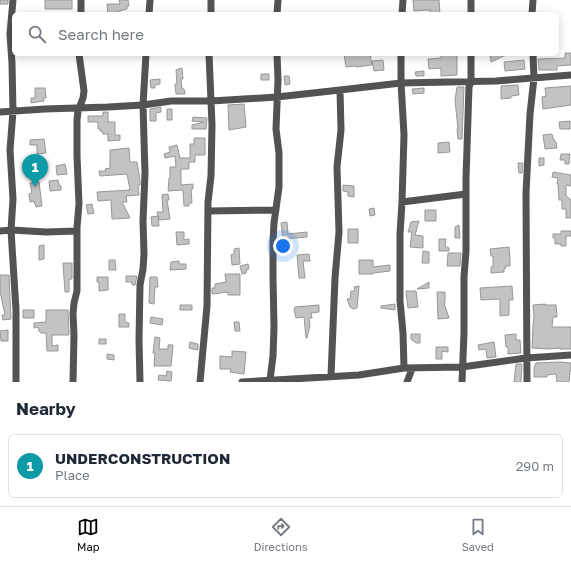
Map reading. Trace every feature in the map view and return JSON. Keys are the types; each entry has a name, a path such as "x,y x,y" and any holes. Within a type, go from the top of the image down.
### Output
{"street":[{"path":"12,0 10,34 13,111 10,150 13,199 11,230 16,310 16,382"},
{"path":"81,0 81,12"},
{"path":"149,12 150,0"},
{"path":"211,0 211,12"},
{"path":"277,12 278,0"},
{"path":"402,12 403,0"},
{"path":"471,0 471,12"},
{"path":"532,12 533,0"},
{"path":"73,382 73,314 77,291 77,231 79,204 77,120 84,91 79,56"},
{"path":"140,382 139,299 144,254 143,221 145,173 143,105 146,56"},
{"path":"200,382 207,306 208,211 212,131 209,56"},
{"path":"270,380 274,327 273,241 279,170 279,153 276,129 278,80 277,56"},
{"path":"401,56 404,135 400,234 400,301 408,369 407,382"},
{"path":"462,382 468,120 469,87 471,82 471,56"},
{"path":"527,382 526,193 530,114 534,78 532,56"},
{"path":"0,112 143,105 171,101 211,101 277,97 401,83 471,82 571,75"},
{"path":"331,376 335,278 339,232 337,167 341,130 340,90"},
{"path":"402,202 466,194"},
{"path":"208,211 276,210"},
{"path":"0,231 77,231"},
{"path":"242,382 359,375 408,369 462,367 526,358 571,355"}],"building":[{"path":"0,0 8,0 8,4 0,4"},
{"path":"45,0 72,0 72,9 45,9"},
{"path":"119,0 128,0 129,6 127,6 127,9 116,12 108,12 107,4 120,4"},
{"path":"413,0 439,0 440,12 430,12 430,10 414,11"},
{"path":"565,53 571,53 571,65 557,66 557,70 539,70 538,59 565,58"},
{"path":"344,56 370,56 372,65 346,67"},
{"path":"441,56 457,56 457,75 441,76 441,68 429,69 428,59 441,58"},
{"path":"490,56 504,56 491,62"},
{"path":"383,60 384,70 374,71 372,61"},
{"path":"524,60 525,69 505,71 504,62"},
{"path":"182,68 182,89 184,89 185,94 176,94 176,70"},
{"path":"424,71 424,76 416,76 415,72"},
{"path":"261,74 269,74 269,80 261,80"},
{"path":"284,76 289,76 290,84 285,85"},
{"path":"160,79 160,84 155,85 155,88 151,88 150,80"},
{"path":"518,85 519,95 501,99 501,86"},
{"path":"571,86 571,105 543,109 542,97 546,96 545,88"},
{"path":"457,87 464,87 462,139 458,139 457,129 455,100"},
{"path":"35,88 45,88 46,98 43,98 44,101 31,103 31,98 35,98"},
{"path":"424,88 424,93 413,94 412,89"},
{"path":"244,104 246,127 229,130 228,105"},
{"path":"161,107 161,112 156,113 156,121 150,121 150,109"},
{"path":"167,109 172,109 172,120 167,120"},
{"path":"103,112 108,112 108,122 115,122 115,135 120,135 120,140 108,141 108,134 103,134 102,131 100,131 100,128 98,129 98,122 88,122 88,116 103,116"},
{"path":"193,117 207,118 206,129 192,129 192,125 204,122 192,121"},
{"path":"570,121 570,129 560,129 559,122"},
{"path":"552,134 557,148 545,149 543,135"},
{"path":"194,138 205,138 205,155 195,155 195,162 189,162 189,169 181,169 181,185 193,184 193,189 191,189 192,203 189,203 189,206 184,206 183,190 168,191 170,167 176,167 175,156 165,158 164,154 170,152 169,147 177,145 180,158 190,158 190,144 194,144"},
{"path":"44,139 46,153 37,154 37,145 30,145 30,140"},
{"path":"449,142 450,152 438,153 438,143"},
{"path":"129,148 130,162 137,162 140,180 140,185 138,185 139,195 126,196 127,202 122,202 130,218 112,219 111,200 98,201 97,192 130,190 127,174 100,176 99,171 106,171 105,169 110,168 110,150"},
{"path":"561,154 570,154 569,164 565,164 565,160 560,160"},
{"path":"539,158 544,158 544,165 539,166"},
{"path":"518,163 523,163 522,173 519,173"},
{"path":"65,164 67,174 57,175 56,166"},
{"path":"553,172 571,175 571,186 566,185 566,196 571,200 571,218 566,218 566,209 562,209 562,200 559,200 557,184 558,178 552,177"},
{"path":"58,180 61,190 50,191 49,181"},
{"path":"39,182 42,206 36,207 34,201 30,202 29,194 32,193 30,183"},
{"path":"343,185 354,186 354,197 348,196 348,192 343,191"},
{"path":"168,194 169,200 167,200 170,219 159,220 157,212 163,212 162,195"},
{"path":"92,204 94,213 88,214 86,205"},
{"path":"374,208 375,215 370,216 369,209"},
{"path":"425,210 436,210 436,221 425,221"},
{"path":"158,216 159,226 152,226 151,217"},
{"path":"419,221 415,235 423,236 423,248 410,247 412,232 408,232 411,222"},
{"path":"287,222 288,234 307,232 307,237 283,239 281,223"},
{"path":"459,225 460,238 455,238 455,227"},
{"path":"348,229 358,229 358,243 348,243"},
{"path":"561,231 571,231 571,236 566,236 566,246 555,244 555,238 553,238 553,234 561,234"},
{"path":"176,232 184,232 184,240 189,239 189,244 177,245"},
{"path":"439,239 446,239 445,246 449,248 449,251 439,251"},
{"path":"44,245 44,259 39,260 39,246"},
{"path":"509,247 510,266 505,266 506,268 504,269 504,272 491,273 491,267 493,267 493,256 491,256 490,249"},
{"path":"239,248 240,264 232,265 231,255 234,254 234,249"},
{"path":"423,251 429,252 429,263 422,263"},
{"path":"448,253 461,253 460,266 447,266"},
{"path":"309,254 310,261 303,261 305,278 299,278 297,255"},
{"path":"109,260 115,260 116,270 109,270"},
{"path":"359,260 373,260 373,267 390,265 390,271 373,274 359,274"},
{"path":"179,261 179,264 186,264 186,269 170,270 171,262"},
{"path":"63,263 72,263 72,279 69,279 69,292 65,292"},
{"path":"248,264 249,269 247,269 246,273 242,274 240,266"},
{"path":"225,274 240,274 240,295 228,295 228,292 212,294 212,288 215,288 215,284 226,282"},
{"path":"0,275 9,275 11,319 3,320 2,315 5,315 0,291"},
{"path":"126,276 137,276 135,285 132,285 132,282 126,282"},
{"path":"97,277 108,277 108,290 99,291 99,282 97,282"},
{"path":"150,277 157,277 158,287 155,287 154,304 149,303"},
{"path":"429,282 429,288 417,289"},
{"path":"359,286 357,308 353,309 350,307 347,299 350,299 351,291 355,291 354,287"},
{"path":"512,286 513,300 509,300 509,315 500,316 499,299 481,300 480,288"},
{"path":"406,291 416,291 418,307 408,308"},
{"path":"437,292 445,292 444,303 449,318 438,319"},
{"path":"395,304 395,310 381,308 381,306"},
{"path":"180,305 192,305 192,310 180,310"},
{"path":"319,305 319,312 311,313 312,318 309,318 310,325 306,338 304,317 296,318 294,310 295,307"},
{"path":"533,305 556,305 557,317 553,317 552,327 571,327 571,349 532,348 534,317"},
{"path":"23,310 34,310 34,318 23,318"},
{"path":"46,310 68,310 69,335 52,335 52,346 58,345 58,351 47,351 46,333 41,333 38,327 34,328 34,323 46,322"},
{"path":"119,314 125,314 125,322 129,323 129,327 119,327"},
{"path":"151,317 163,319 162,325 150,323"},
{"path":"234,322 239,322 240,331 235,331"},
{"path":"8,330 8,341 1,341 0,331"},
{"path":"411,334 420,334 420,343 416,343 411,339"},
{"path":"516,334 516,340 520,340 521,353 508,354 505,335"},
{"path":"155,337 160,338 159,349 168,349 168,345 173,345 171,366 154,366 155,353 153,353"},
{"path":"99,339 106,339 106,344 99,344"},
{"path":"190,342 198,344 198,350 189,348"},
{"path":"494,342 496,357 487,358 486,349 479,350 478,345"},
{"path":"436,347 448,347 448,352 442,351 442,359 436,359"},
{"path":"232,351 246,352 244,374 230,372 231,369 220,369 220,356 232,357"},
{"path":"107,354 114,355 114,360 107,359"},
{"path":"536,363 571,363 569,382 557,382 556,374 547,375 547,377 534,377 534,368"},
{"path":"516,364 522,364 521,382 514,382"},
{"path":"167,371 172,372 171,381 158,380 159,375 166,376"}],"place":[{"name":"UNDERCONSTRUCTION","path":"35,187"}]}
